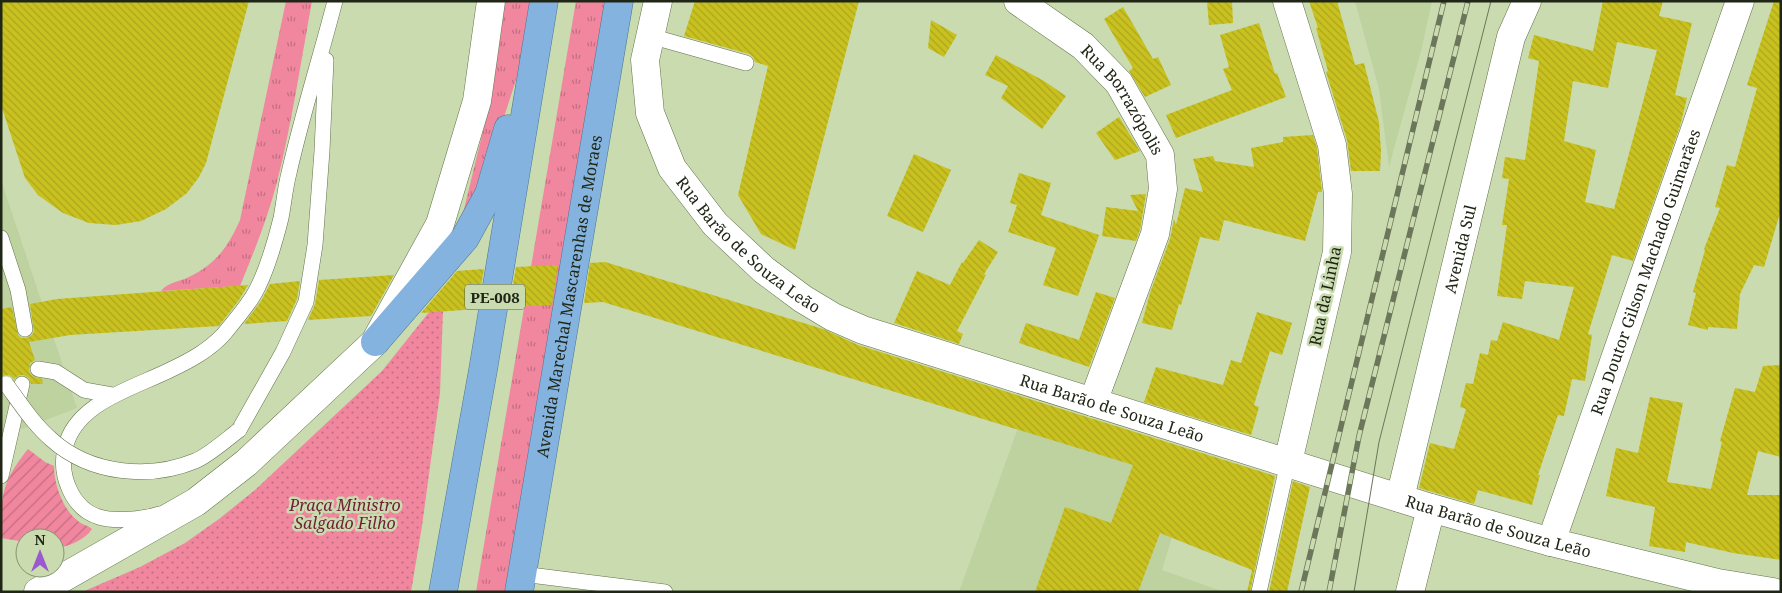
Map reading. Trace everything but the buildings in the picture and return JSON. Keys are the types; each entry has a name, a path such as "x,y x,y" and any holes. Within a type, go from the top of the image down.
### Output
{"highway":[{"name":"Avenida Marechal Mascarenhas de Moraes","path":"520,583 619,1"},
{"path":"375,342 465,238 489,194 542,9"},
{"name":"PE-008","path":"443,592 483,370 542,9"}],"street":[{"path":"38,592 196,502 246,463 375,342 440,224 476,101 491,1"},
{"name":"Rua Barão de Souza Leão","path":"658,1 645,60 650,112 672,168 716,224 764,270 804,300 833,316 863,330 1431,508 1551,542 1718,583 1772,592"},
{"name":"Rua Borrazópolis","path":"1018,1 1083,46 1118,83 1160,155 1163,188 1155,234 1093,402"},
{"name":"Rua da Linha","path":"1287,1 1332,145 1338,194 1337,252 1288,462"},
{"name":"Avenida Sul","path":"1400,498 1511,37 1527,1"},
{"name":"Rua Doutor Gilson Machado Guimarães","path":"1551,542 1740,1"},
{"path":"1410,592 1431,508"}],"lane":[{"path":"196,502 152,517 123,519 99,517 84,508 74,497 66,481 63,467 65,448 74,428 93,409 112,396 170,370 202,353 222,335 254,296 270,258 289,173 335,1"},
{"path":"6,384 25,410 52,440 73,455 102,467 134,472 161,471 197,461 239,430 284,352 306,302 315,245 322,151 327,33"},
{"path":"650,36 746,64"},
{"path":"1,238 18,290 25,329"},
{"path":"38,369 56,372 84,390 112,396"},
{"path":"1,476 22,384"},
{"name":"Rua da Linha","path":"1259,592 1288,462"},
{"path":"520,583 665,592"}],"shaded area":[{"path":"1355,1 1432,1 1421,51 1389,167 1379,89"},
{"path":"1,180 77,408 1,437"},
{"path":"1022,417 1192,471 1162,570 1224,592 959,592"}],"green space":[{"path":"286,1 312,1 292,114 277,182 265,221 240,286 161,291 170,284 198,272 214,260 226,246 240,220"},
{"path":"504,1 539,1 536,18 496,142 455,246 485,123"},
{"path":"576,1 607,1 508,592 476,592"},
{"name":"Praça Ministro Salgado Filho","path":"434,306 443,310 440,393 411,592 82,592 140,567 185,543 255,490 382,371"},
{"path":"28,449 45,462 54,466 56,481 64,504 73,516 92,529 81,540 65,546 65,528 15,528 15,540 1,538 1,511 4,490 12,471"}],"tram line":[{"path":"1354,592 1379,442 1491,1"}],"railway":[{"path":"1301,592 1444,1"},
{"path":"1329,592 1359,436 1468,1"}]}
